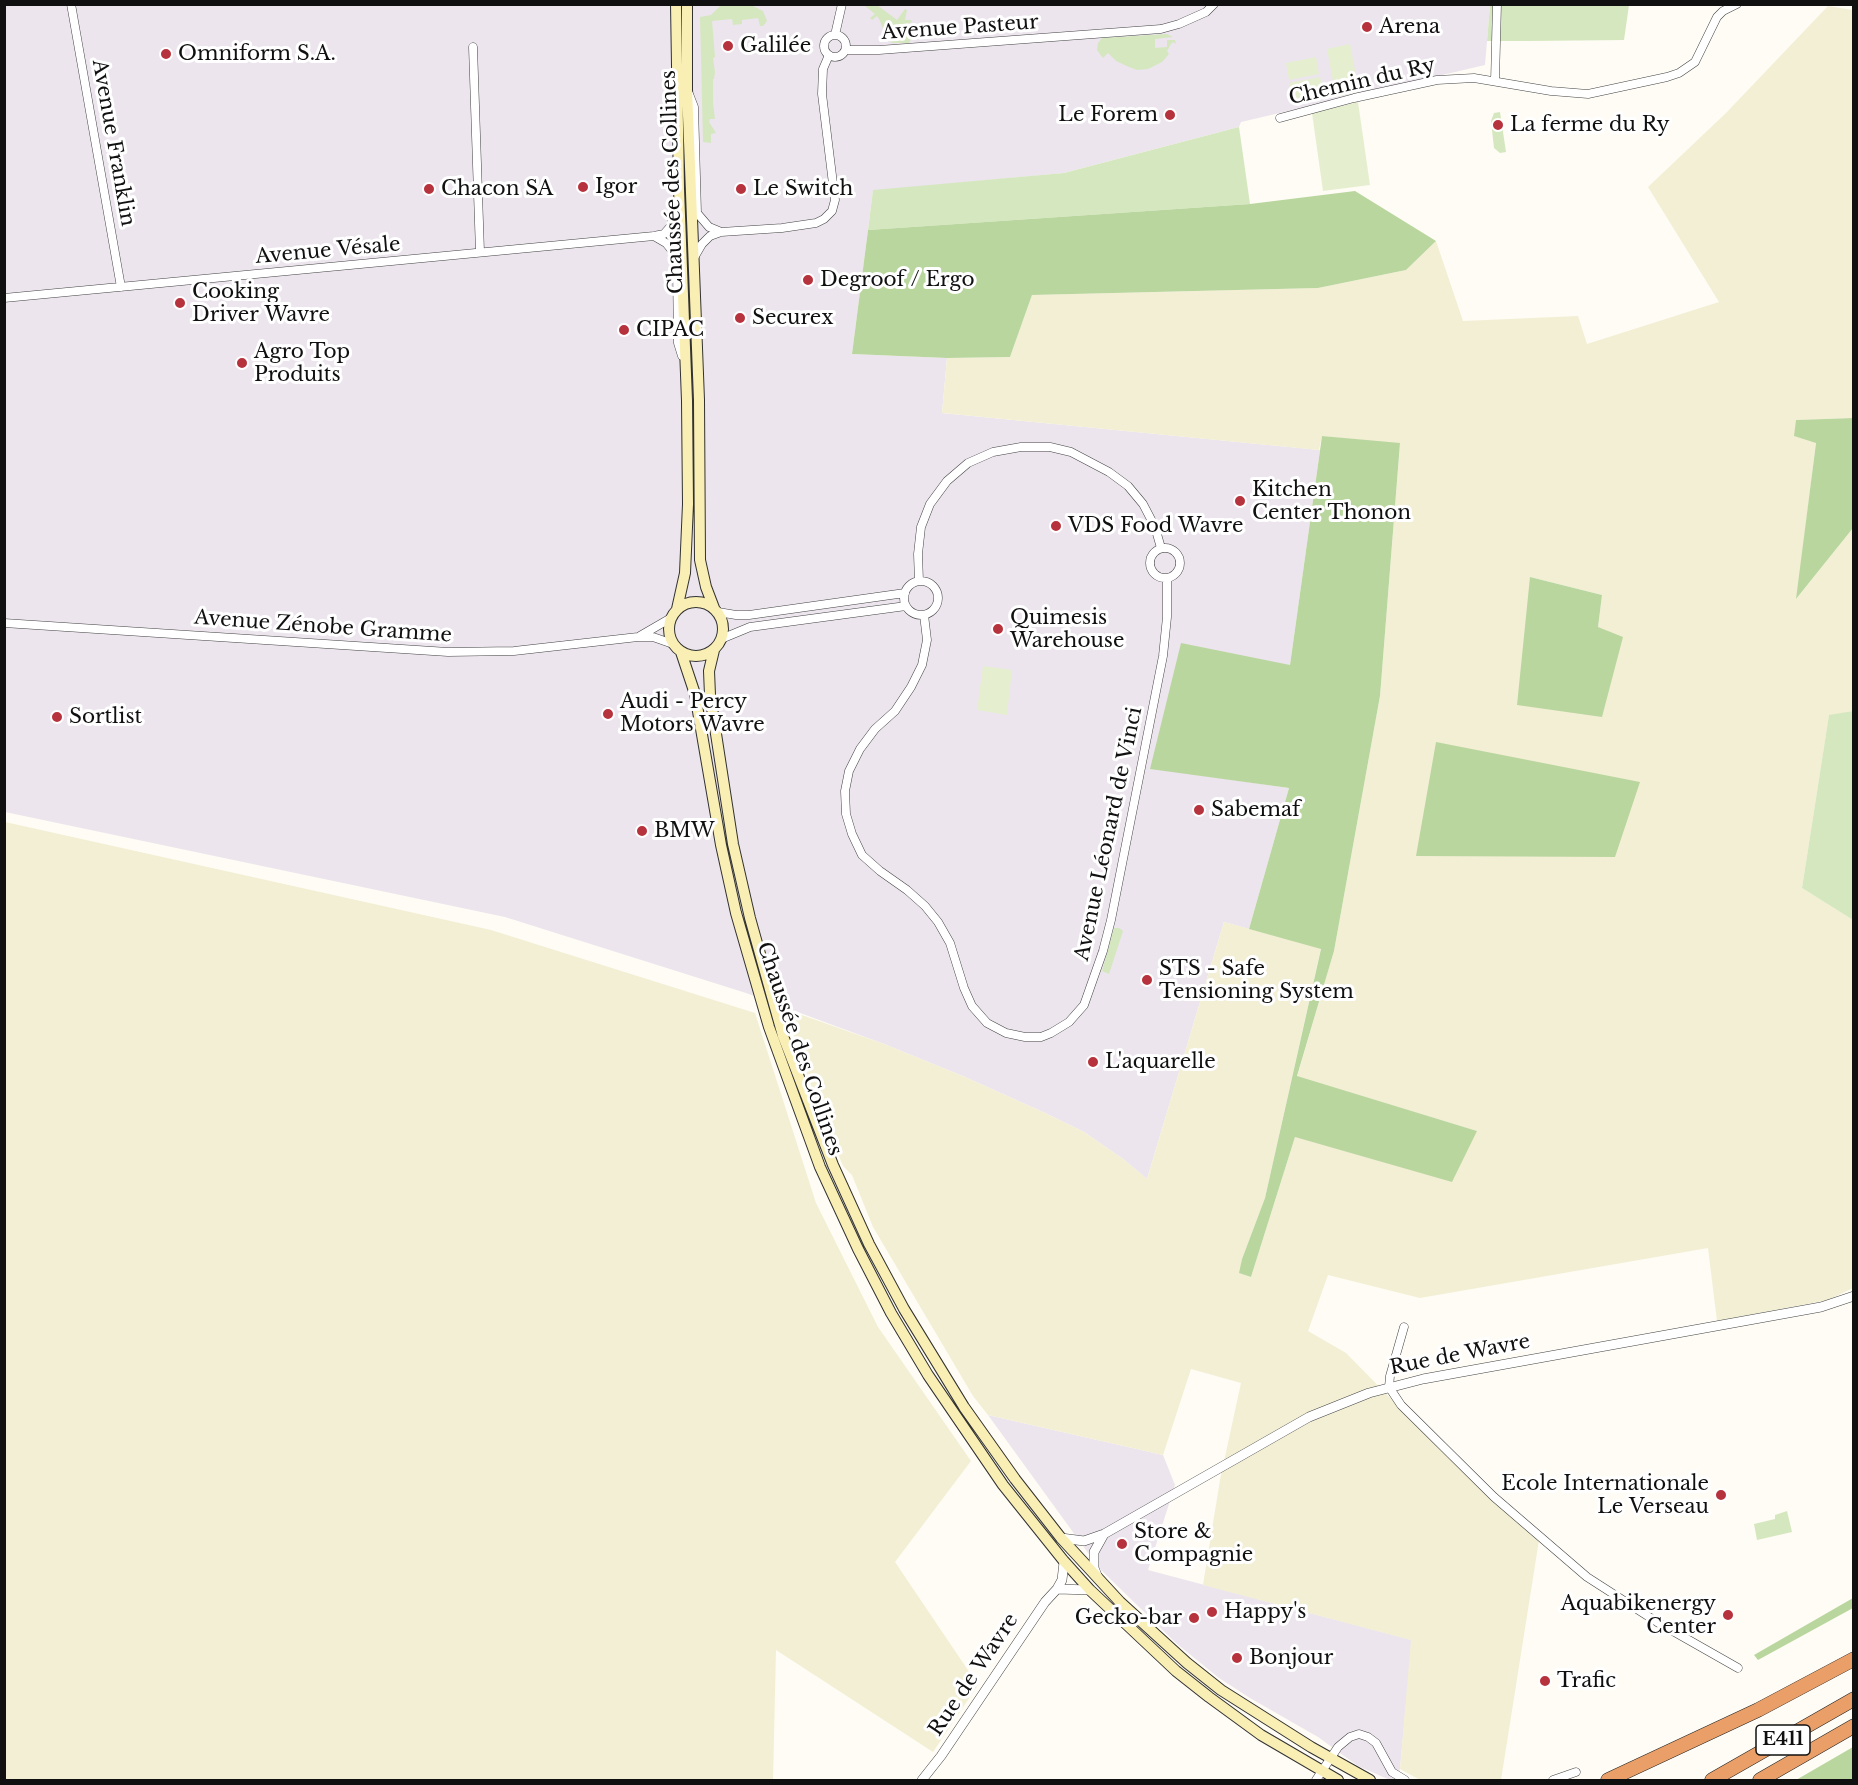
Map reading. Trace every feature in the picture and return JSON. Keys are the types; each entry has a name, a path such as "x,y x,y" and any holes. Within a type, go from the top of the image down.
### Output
{"highway":[{"path":"1608,1780 1758,1710 1854,1659"},
{"name":"E411","path":"1712,1780 1854,1699"},
{"name":"E411","path":"1760,1780 1854,1726"}],"main road":[{"name":"Chaussée des Collines","path":"674,613 685,573 687,554 686,369 678,189 676,4"},
{"name":"Chaussée des Collines","path":"687,4 687,89 694,256 700,560 706,587 716,610"},
{"path":"699,601 716,610 723,625 721,639 714,650 698,656 681,652 673,644 669,635 674,613 691,602 699,601"},
{"name":"Chaussée des Collines","path":"714,650 709,672 710,695 723,789 750,918 783,1036 833,1165 903,1309 964,1407 1015,1479 1061,1538 1101,1582"},
{"name":"Chaussée des Collines","path":"681,652 695,694 721,845 736,913 769,1027 820,1167 891,1313 965,1432 1003,1485 1064,1562 1090,1590 1176,1671 1209,1697 1319,1776 1338,1780"},
{"path":"1101,1582 1162,1641 1221,1690 1331,1759 1370,1780"}],"street":[{"name":"Avenue Franklin","path":"71,4 122,287"},
{"path":"835,35 842,4"},
{"name":"Avenue Pasteur","path":"846,50 879,50 1161,29 1206,12 1214,4"},
{"path":"1496,81 1497,4"},
{"name":"Chemin du Ry","path":"1280,118 1422,83 1474,78 1551,91 1588,94 1679,73 1700,54 1717,17 1737,4"},
{"path":"835,35 843,38 846,50 836,57 829,55 825,50 826,41 830,36 835,35"},
{"path":"473,46 480,252"},
{"path":"694,256 710,236 721,232 816,223 832,211 835,200 822,94 823,69 829,55"},
{"path":"687,89 694,107 697,213 709,227 721,232"},
{"path":"654,236 664,234 671,226 678,189"},
{"name":"Avenue Vésale","path":"4,298 654,236"},
{"path":"654,236 666,243 674,253 677,269 678,343 686,369"},
{"name":"Avenue Léonard de Vinci","path":"918,581 921,527 930,504 947,481 968,463 993,452 1021,447 1050,447 1071,452 1109,472 1128,486 1143,504 1155,527 1161,548 1170,549 1179,558 1177,572 1167,578 1167,617 1163,656 1111,920 1101,957 1089,994 1077,1014 1061,1028 1041,1036 1025,1037 1006,1033 987,1023 972,1006 964,988 951,944 938,922 907,890 862,855 846,814 845,791 849,771 860,749 875,729 900,703 922,665 927,640 924,615"},
{"path":"1161,548 1150,558 1150,567 1157,576 1167,578"},
{"path":"918,581 932,585 938,596 935,608 924,615 912,612 906,606 905,593 908,587 918,581"},
{"path":"716,610 736,615 749,615 905,593"},
{"path":"721,639 750,627 906,606"},
{"name":"Avenue Zénobe Gramme","path":"638,636 674,613"},
{"name":"Avenue Zénobe Gramme","path":"4,623 448,652 514,651 638,636 653,637 673,644"},
{"name":"Rue de Wavre","path":"1061,1538 1084,1540 1104,1534 1309,1417 1349,1399 1389,1386 1821,1307 1854,1296"},
{"path":"1404,1327 1389,1386 1401,1405 1494,1497 1587,1577 1657,1622 1738,1668"},
{"path":"1101,1582 1093,1560 1094,1552 1104,1534"},
{"name":"Rue de Wavre","path":"922,1780 941,1756 1045,1602 1057,1589 1062,1580 1064,1562"},
{"path":"1057,1589 1090,1590"},
{"path":"1319,1776 1344,1741 1359,1734 1376,1743 1392,1772 1405,1780"},
{"path":"1553,1780 1576,1772"}],"shaded area":[{"path":"5,5 1490,5 1485,65 1241,122 1239,127 1064,173 873,191 852,354 947,358 942,413 1320,450 1290,665 1150,768 1289,788 1249,929 1224,922 1147,1179 1084,1132 1045,1113 884,1044 746,993 505,917 5,812"},
{"path":"1828,6 1853,10 1853,418 1796,420 1795,436 1816,442 1797,598 1853,528 1853,711 1829,716 1802,888 1853,920 1853,1288 1828,1300 1717,1321 1708,1248 1420,1298 1328,1275 1308,1331 1346,1353 1465,1474 1539,1540 1501,1780 1420,1780 1400,1769 1411,1640 1203,1585 1220,1480 1241,1383 1191,1369 1163,1455 988,1415 973,1396 873,1227 852,1175 843,1166 815,1097 785,1009 884,1044 1045,1113 1084,1132 1147,1179 1224,922 1321,948 1265,1198 1242,1259 1240,1273 1251,1277 1295,1137 1477,1131 1297,1077 1334,951 1380,696 1400,444 1322,436 1319,450 942,413 947,358 1010,357 1032,295 1318,288 1406,270 1436,241 1463,321 1578,316 1587,344 1719,302 1648,187 1726,113","holes":["1530,577 1602,595 1598,627"]},
{"path":"5,822 491,930 755,1013 816,1203 878,1327 971,1461 895,1562 978,1685 933,1752 776,1650 773,1780 5,1780"},
{"path":"988,1415 1163,1455 1175,1485 1148,1570 1412,1640 1400,1769 1396,1780 1390,1780 1358,1766 1318,1737 1219,1678 1176,1643 1099,1568"}],"green space":[{"path":"721,5 751,5 763,11 767,21 763,26 760,26 758,18 742,20 742,24 733,25 732,19 712,21 715,57 713,58 715,72 713,103 715,119 710,119 709,122 716,133 711,134 711,143 703,142 700,17 711,15"},
{"path":"864,5 877,5 897,20 905,9 907,10 905,20 912,22 906,24 914,34 909,43 891,43 889,35 885,33 877,16 872,20 870,18 875,14"},
{"path":"1490,5 1629,5 1624,40 1487,41"},
{"path":"1167,34 1173,37 1155,39 1155,48 1167,47 1167,40 1175,40 1176,44 1173,42 1171,44 1167,51 1169,54 1162,62 1148,69 1137,70 1129,67 1116,61 1108,53 1103,58 1097,50 1102,38"},
{"path":"1350,44 1359,92 1336,97 1327,49"},
{"path":"1316,57 1319,74 1289,80 1286,63"},
{"path":"1320,77 1324,95 1292,101 1289,83"},
{"path":"1358,102 1370,185 1323,191 1312,113"},
{"path":"1500,112 1506,152 1500,153 1494,148 1491,121 1494,113"},
{"path":"1239,127 1250,204 868,230 873,190 1064,173"},
{"path":"1355,191 1436,241 1406,270 1318,288 1032,295 1010,357 947,358 852,354 868,230 1250,204"},
{"path":"1853,418 1853,528 1796,599 1816,443 1794,436 1796,420"},
{"path":"1322,436 1400,443 1380,696 1334,951 1297,1076 1477,1131 1452,1182 1295,1137 1251,1277 1239,1273 1265,1198 1321,949 1249,929 1289,788 1150,769 1181,643 1290,665"},
{"path":"1530,577 1602,595 1598,627 1623,637 1602,717 1517,705"},
{"path":"983,666 1012,670 1007,715 977,710"},
{"path":"1854,711 1853,920 1802,888 1829,715"},
{"path":"1436,742 1640,782 1615,857 1416,856"},
{"path":"1114,928 1123,931 1109,974 1102,971"},
{"path":"1787,1511 1792,1532 1757,1540 1754,1524 1775,1519 1775,1515"},
{"path":"1853,1598 1853,1608 1758,1660 1754,1655"},
{"path":"1853,1747 1853,1780 1796,1780"}],"place":[{"name":"Arena","path":"1367,27"},
{"name":"Galilée","path":"728,46"},
{"name":"Omniform S.A.","path":"166,54"},
{"name":"Le Forem","path":"1170,115"},
{"name":"La ferme du Ry","path":"1498,125"},
{"name":"Igor","path":"583,187"},
{"name":"Chacon SA","path":"429,189"},
{"name":"Le Switch","path":"741,189"},
{"name":"Degroof / Ergo","path":"808,280"},
{"name":"Cooking Driver Wavre","path":"180,303"},
{"name":"Securex","path":"740,318"},
{"name":"CIPAC","path":"624,330"},
{"name":"Agro Top Produits","path":"242,363"},
{"name":"Kitchen Center Thonon","path":"1240,501"},
{"name":"VDS Food Wavre","path":"1056,526"},
{"name":"Quimesis Warehouse","path":"998,629"},
{"name":"Audi - Percy Motors Wavre","path":"608,714"},
{"name":"Sortlist","path":"57,717"},
{"name":"Sabemaf","path":"1199,810"},
{"name":"BMW","path":"642,831"},
{"name":"STS - Safe Tensioning System","path":"1147,980"},
{"name":"L'aquarelle","path":"1093,1062"},
{"name":"Ecole Internationale Le Verseau","path":"1721,1495"},
{"name":"Store & Compagnie","path":"1122,1544"},
{"name":"Happy's","path":"1212,1612"},
{"name":"Aquabikenergy Center","path":"1728,1615"},
{"name":"Gecko-bar","path":"1194,1618"},
{"name":"Bonjour","path":"1237,1658"},
{"name":"Trafic","path":"1545,1681"}]}
